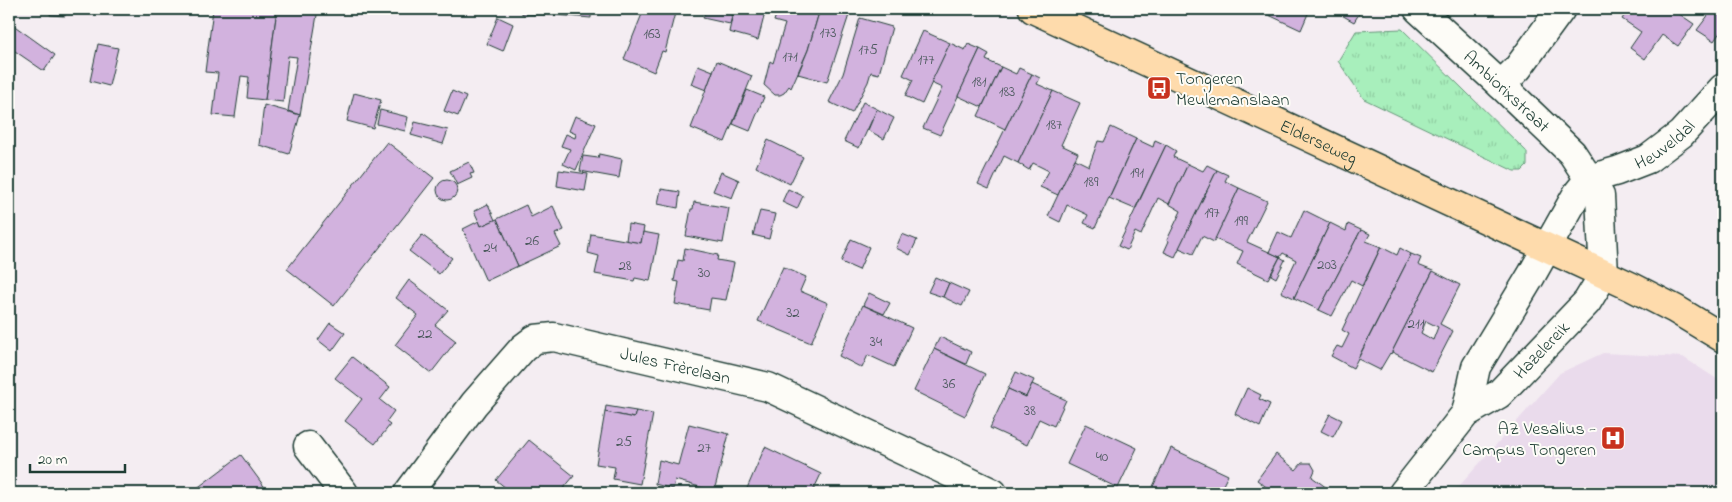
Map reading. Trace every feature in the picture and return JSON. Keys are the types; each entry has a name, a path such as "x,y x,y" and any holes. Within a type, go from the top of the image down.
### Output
{"main road":[{"name":"Elderseweg","path":"1033,9 1455,206 1547,246 1675,308 1723,338"}],"street":[{"name":"Ambiorixstraat","path":"1418,9 1502,85 1572,153 1600,196 1604,274"},
{"path":"1502,85 1518,68 1560,9"},
{"name":"Heuveldal","path":"1589,179 1648,159 1681,134 1723,88"},
{"path":"1547,246 1577,194 1589,179"},
{"name":"Hazelereik","path":"1466,413 1476,367 1547,246"},
{"name":"Hazelereik","path":"1403,493 1466,413 1499,394 1587,302 1604,274"},
{"name":"Jules Frèrelaan","path":"408,493 474,404 523,348 535,339 554,337 768,387 992,493"},
{"path":"308,446 344,493"}],"shaded area":[{"name":"AZ Vesalius - Campus Tongeren","path":"1603,353 1683,357 1723,383 1723,493 1453,493 1560,373"}],"green space":[{"path":"1402,29 1527,152 1527,166 1522,171 1514,171 1364,99 1338,61 1356,31"}],"building":[{"path":"51,9 66,9 65,16 50,15"},
{"path":"163,9 183,9 182,13"},
{"path":"213,9 277,9 265,100 247,98 249,77 241,76 235,117 213,115 218,73 205,72"},
{"path":"277,9 318,9 300,115 288,111 297,57 288,56 283,102 265,100"},
{"path":"522,9 557,9 556,15 522,14"},
{"path":"557,9 591,9 591,18 556,15"},
{"path":"644,9 676,9 665,52 662,51 654,72 624,59"},
{"path":"706,9 734,9 730,24 703,18"},
{"path":"734,9 766,9 758,40 729,32"},
{"path":"778,9 820,9 808,50 791,88 789,86 784,93 775,95 764,85 770,61 773,63 785,24 774,21"},
{"path":"820,9 828,9 849,15 827,82 798,74 808,50"},
{"path":"1256,9 1274,9 1271,16"},
{"path":"1274,9 1310,9 1301,30 1271,16"},
{"path":"1341,9 1362,9 1354,22 1338,13"},
{"path":"1629,9 1672,9 1694,24 1678,46 1662,35 1645,59 1630,48 1641,32 1622,19"},
{"path":"1713,9 1723,13 1723,28 1714,41 1697,30"},
{"path":"498,17 513,24 503,51 487,44"},
{"path":"860,18 892,27 879,74 871,72 852,113 829,102 843,74"},
{"path":"9,22 55,55 44,71 9,47"},
{"path":"923,31 950,43 922,104 905,96 913,80 903,75"},
{"path":"950,43 965,50 968,44 980,49 940,135 923,128 942,88 931,83"},
{"path":"98,44 118,48 109,86 90,81"},
{"path":"980,49 989,54 986,60 1001,67 982,107 958,96"},
{"path":"717,61 752,76 725,142 691,128"},
{"path":"698,65 713,71 706,90 691,84"},
{"path":"1001,67 1016,74 1019,68 1032,74 1005,129 978,116"},
{"path":"1032,74 1040,78 1037,84 1053,91 1018,163 1004,156 989,189 978,184"},
{"path":"747,90 764,97 750,131 733,124"},
{"path":"452,91 466,97 458,116 444,111"},
{"path":"1053,91 1080,103 1061,145 1078,153 1058,195 1040,187 1049,171 1033,163 1029,170 1018,163"},
{"path":"354,93 381,100 373,128 347,121"},
{"path":"863,102 877,109 859,148 844,141"},
{"path":"264,105 300,115 289,154 259,145"},
{"path":"877,109 894,118 884,139 868,130"},
{"path":"380,110 408,117 405,131 377,124"},
{"path":"575,116 596,124 576,170 563,164 570,149 561,146 566,134 575,138 576,134 569,131"},
{"path":"415,122 448,130 443,144 411,135"},
{"path":"1111,127 1136,139 1095,228 1084,223 1088,215 1067,205 1060,222 1048,216 1075,159 1089,166 1098,141 1104,142"},
{"path":"1136,139 1153,147 1155,140 1166,145 1135,209 1109,198"},
{"path":"768,140 803,157 790,184 756,167"},
{"path":"387,142 434,178 334,306 287,269"},
{"path":"1166,145 1176,151 1173,157 1188,164 1169,204 1158,198 1141,235 1135,232 1127,250 1118,246"},
{"path":"599,154 622,159 619,178 580,171 583,156 598,158"},
{"path":"469,162 474,173 470,174 472,178 457,185 450,171"},
{"path":"1188,164 1203,171 1207,165 1217,170 1175,257 1164,252 1169,241 1167,240 1181,211 1169,204"},
{"path":"559,170 588,174 585,191 557,186"},
{"path":"1217,170 1228,175 1225,181 1239,188 1214,242 1202,236 1193,254 1179,248"},
{"path":"721,172 739,180 732,198 713,191"},
{"path":"447,180 454,183 457,190 454,197 447,200 440,197 437,190 440,183"},
{"path":"1239,188 1267,201 1247,242 1280,257 1268,279 1237,264 1243,251 1215,239"},
{"path":"661,189 680,192 678,208 658,204"},
{"path":"788,189 803,196 797,209 782,202"},
{"path":"694,202 729,208 723,243 686,236"},
{"path":"488,204 495,220 481,226 474,211"},
{"path":"526,205 531,217 553,206 564,230 555,234 561,246 518,266 497,219"},
{"path":"1304,210 1330,223 1294,298 1281,292 1296,260 1283,253 1280,257 1269,252 1278,232 1291,238"},
{"path":"760,211 775,214 769,239 753,235"},
{"path":"1723,218 1723,233 1717,229"},
{"path":"497,219 518,266 486,281 463,229 479,221 481,226"},
{"path":"1330,223 1346,231 1348,224 1361,230 1319,310 1294,298"},
{"path":"628,224 644,227 641,243 626,241"},
{"path":"1361,230 1370,234 1366,241 1381,247 1362,286 1351,280 1332,316 1319,310"},
{"path":"643,232 659,235 650,281 635,278 634,281 595,274 599,256 588,253 591,234 641,243"},
{"path":"902,234 917,240 910,255 896,248"},
{"path":"422,235 452,258 439,274 409,251"},
{"path":"851,239 869,247 859,270 841,262"},
{"path":"1381,247 1397,255 1400,248 1411,254 1353,368 1331,356 1337,346 1342,348 1349,334 1342,330"},
{"path":"685,248 718,255 717,260 734,263 726,300 711,298 709,310 675,304 679,282 674,281 678,260 683,261"},
{"path":"1411,254 1421,258 1418,265 1433,271 1391,354 1380,370 1358,359"},
{"path":"1280,257 1285,260 1276,278 1271,275"},
{"path":"783,267 806,277 800,291 828,303 811,343 758,321"},
{"path":"1433,271 1460,285 1440,324 1453,331 1432,372 1392,352","holes":["1426,321 1438,327 1433,340 1421,333"]},
{"path":"935,277 949,283 943,297 928,292"},
{"path":"409,280 448,310 435,325 456,341 431,373 395,345 418,315 396,298"},
{"path":"949,283 969,292 962,306 943,297"},
{"path":"869,293 890,303 884,314 863,305"},
{"path":"863,305 912,328 894,367 868,355 862,368 839,356"},
{"path":"330,323 345,333 332,351 318,340"},
{"path":"940,337 971,352 966,364 934,349"},
{"path":"934,349 985,374 965,416 914,391"},
{"path":"352,357 390,387 380,400 394,411 386,422 390,425 375,444 345,421 362,399 335,378"},
{"path":"1016,372 1034,380 1026,397 1008,389"},
{"path":"1032,384 1066,400 1054,426 1039,419 1027,445 990,428 1008,389 1026,397"},
{"path":"1247,388 1261,395 1259,399 1270,404 1260,427 1235,414"},
{"path":"606,406 636,411 634,418 605,412"},
{"path":"636,411 653,414 640,484 613,479 615,467 596,464 605,412 634,418"},
{"path":"1330,414 1342,420 1333,437 1321,431"},
{"path":"689,424 729,434 714,491 675,480 673,489 655,484 659,460 678,465"},
{"path":"1086,424 1137,448 1118,488 1067,464"},
{"path":"529,440 574,476 563,489 568,493 512,493 496,480"},
{"path":"765,447 821,474 812,493 745,493"},
{"path":"1171,448 1228,475 1219,493 1150,493"},
{"path":"1276,454 1296,470 1302,463 1311,463 1315,470 1312,477 1327,488 1323,493 1266,493 1269,489 1257,480"},
{"path":"241,455 266,489 261,493 199,493 196,489"},
{"path":"629,489 648,493 628,493"}],"place":[{"name":"Tongeren Meulemanslaan","path":"1159,88"},
{"name":"AZ Vesalius - Campus Tongeren","path":"1613,438"}]}
